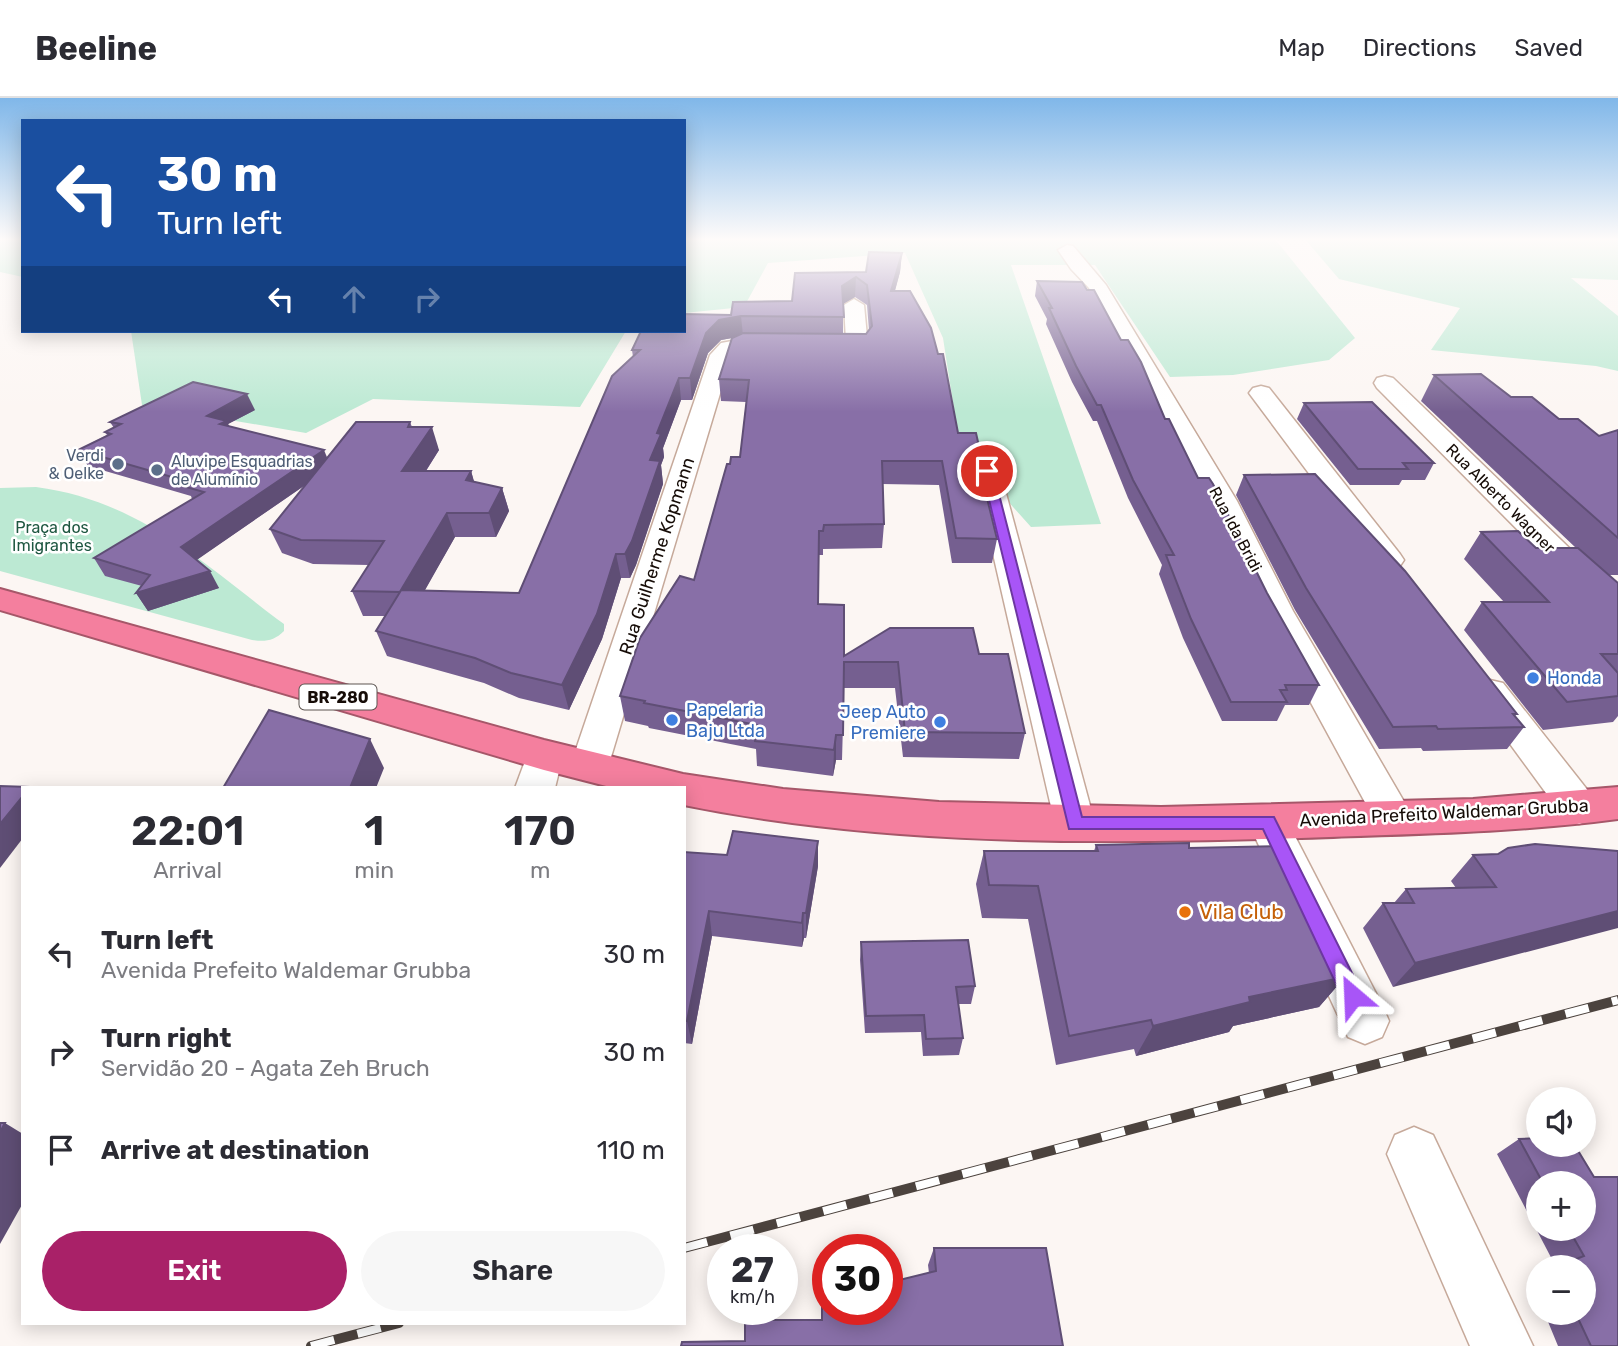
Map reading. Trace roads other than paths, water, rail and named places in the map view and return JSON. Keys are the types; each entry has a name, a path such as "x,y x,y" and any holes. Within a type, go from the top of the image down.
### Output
{"highway":[{"name":"BR-280","path":"0,598 539,771 589,767 670,786"},
{"name":"Avenida Prefeito Waldemar Grubba","path":"686,789 760,803 867,814 1075,824 1268,822 1599,805"}],"street":[{"name":"Rua Ida Bridi","path":"1104,296 1223,501 1278,611 1393,817"},
{"path":"729,348 743,345 857,347 854,305"},
{"name":"Rua Guilherme Kopmann","path":"589,767 721,355 729,348"},
{"name":"Rua Alberto Wagner","path":"1385,383 1618,613"},
{"path":"1261,393 1403,579"},
{"path":"987,471 1075,824"},
{"path":"1470,666 1599,805"},
{"path":"1268,822 1365,1021"},
{"path":"1414,1154 1502,1346"}],"railway":[{"path":"686,1247 1618,1000"},
{"path":"311,1346 391,1325"}],"place":[{"name":"Verdi & Oelke","path":"118,464"},
{"name":"Aluvipe Esquadrias de Alumínio","path":"157,470"},
{"name":"Honda","path":"1533,678"},
{"name":"Papelaria Baju Ltda","path":"672,720"},
{"name":"Jeep Auto Premiere","path":"940,722"},
{"name":"Vila Club","path":"1185,912"}],"park label":[{"name":"Praça dos Imigrantes","path":"52,536"}]}
